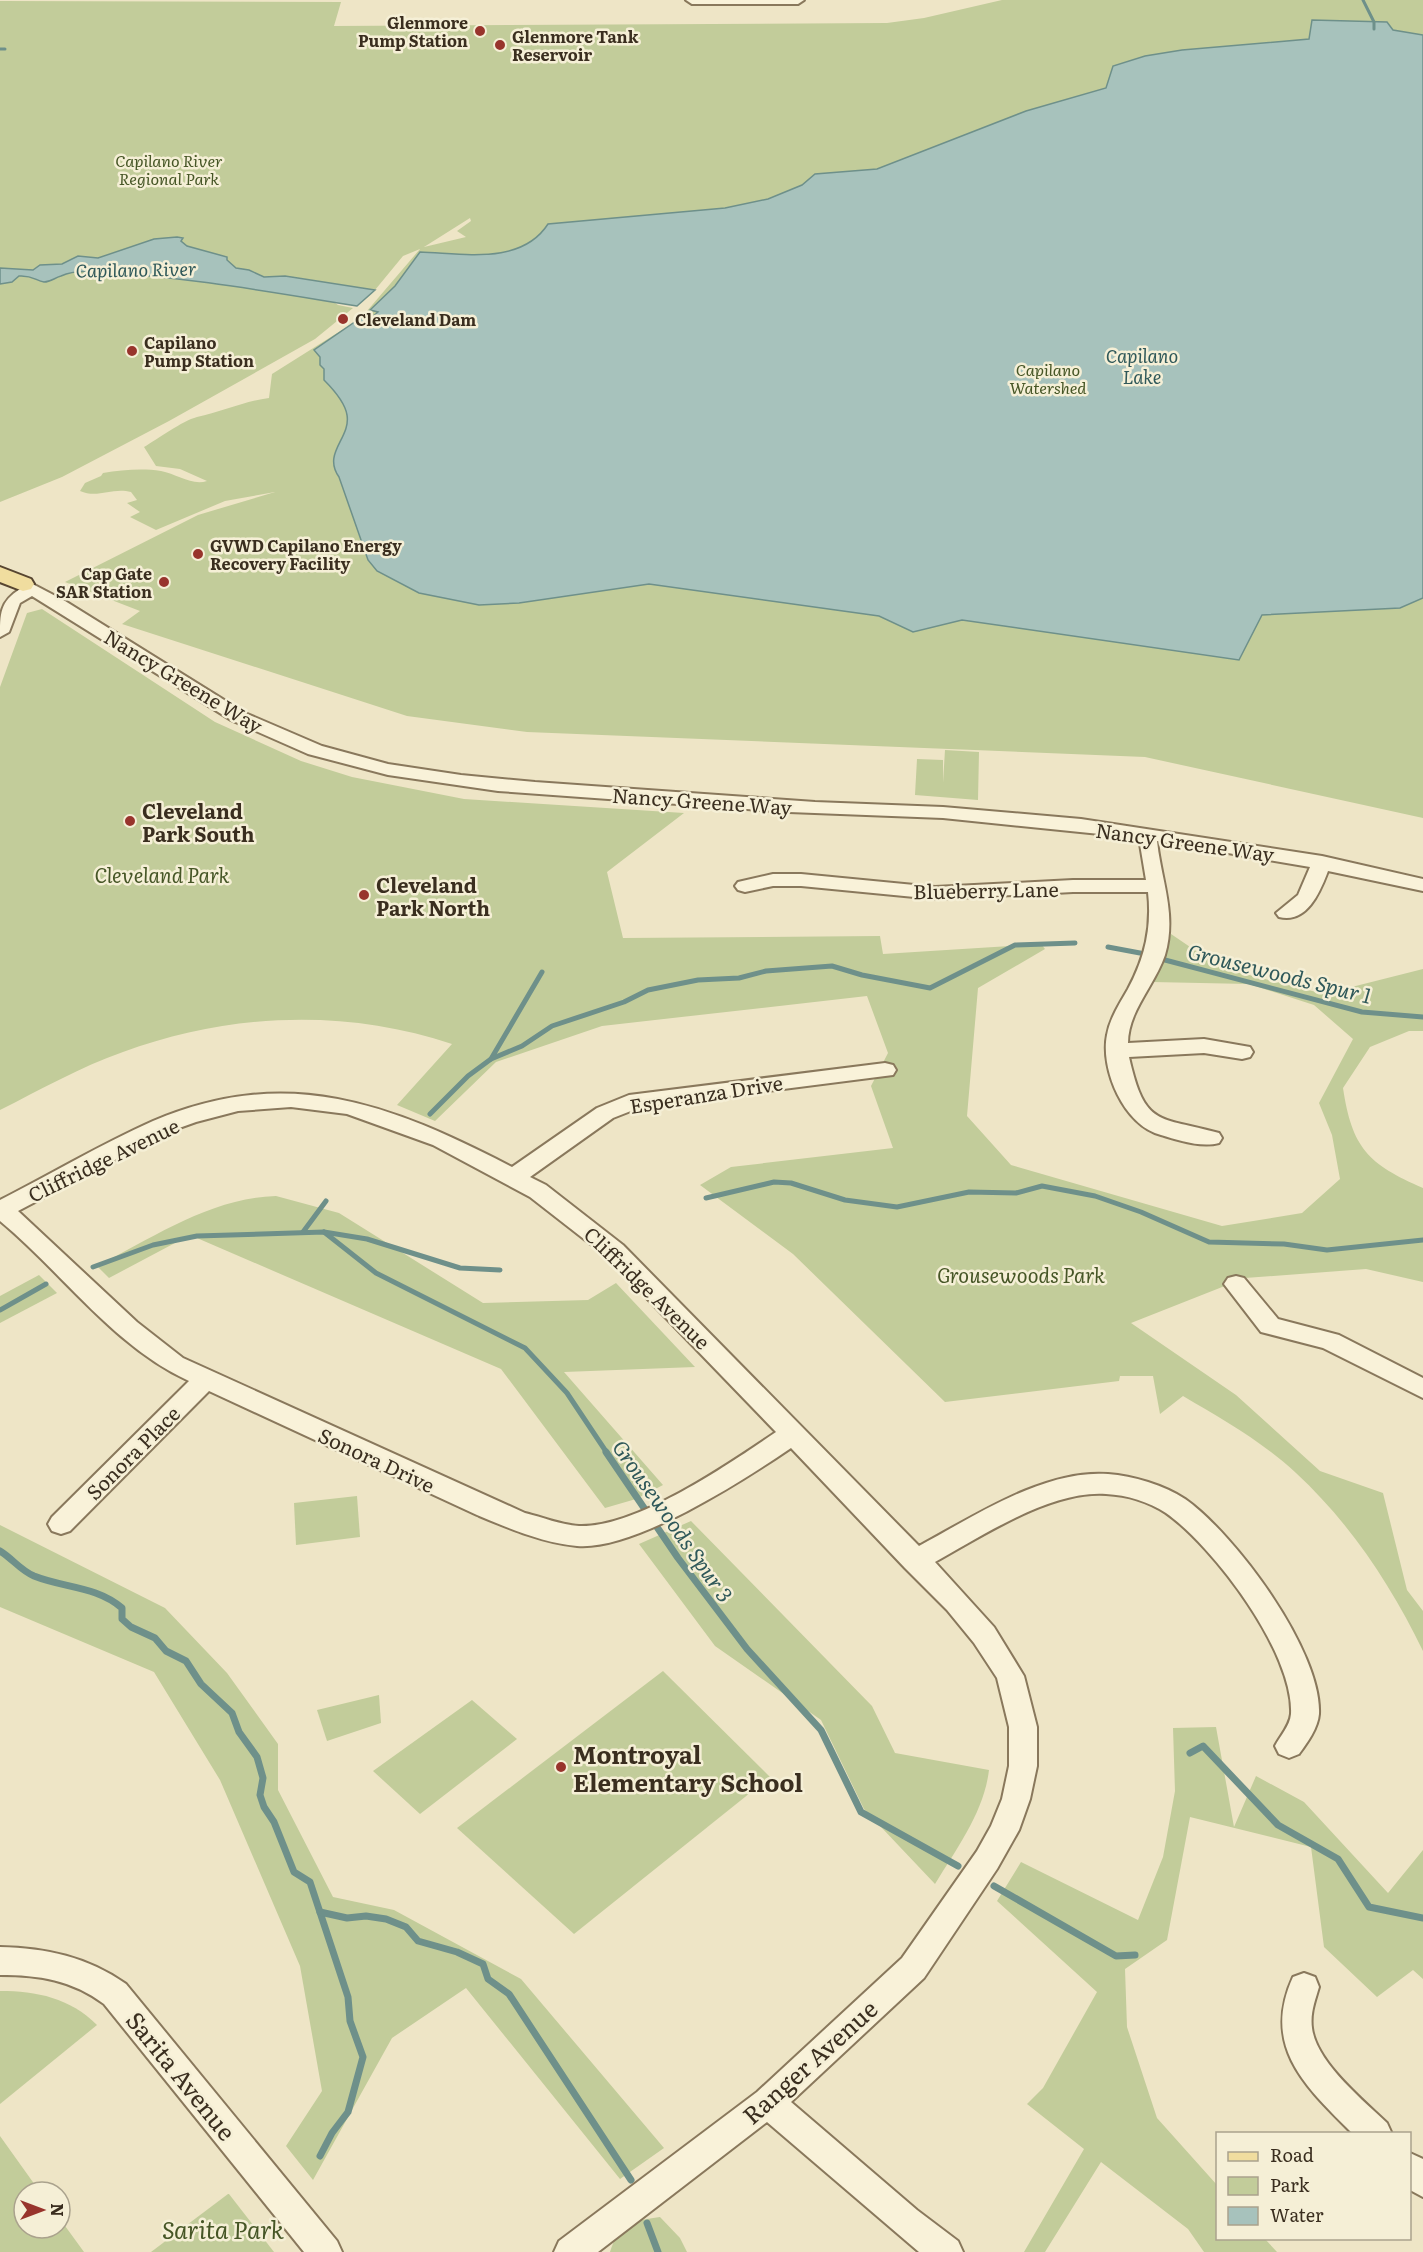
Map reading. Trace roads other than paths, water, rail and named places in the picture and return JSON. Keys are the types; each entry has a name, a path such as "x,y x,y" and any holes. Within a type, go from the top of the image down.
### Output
{"main road":[{"path":"0,574 28,586"}],"street":[{"path":"692,0 798,0"},
{"path":"0,632 12,600 28,586"},
{"name":"Nancy Greene Way","path":"28,586 223,707 270,731 312,749 407,774 479,785 819,808 924,812 1150,834 1322,862 1423,885"},
{"path":"1150,834 1147,842 1162,917 1157,947 1119,1028 1116,1051 1127,1094 1138,1114 1162,1128 1211,1138"},
{"path":"1286,914 1301,907 1307,899 1322,862"},
{"name":"Blueberry Lane","path":"745,886 772,880 801,880 935,893 1062,887 1157,886"},
{"path":"1116,1051 1204,1046 1242,1052"},
{"name":"Esperanza Drive","path":"514,1177 597,1118 637,1100 885,1070"},
{"name":"Cliffridge Avenue","path":"1,1210 160,1127 213,1109 259,1101 291,1100 350,1107 441,1140 514,1177 557,1204 615,1251 984,1635 1010,1676 1023,1727 1023,1766 1004,1830"},
{"name":"Sonora Drive","path":"1,1210 146,1346 205,1380 494,1512 542,1529 578,1536 606,1533 656,1516 751,1462 792,1434"},
{"path":"1236,1284 1270,1326 1330,1341 1423,1389"},
{"name":"Sonora Place","path":"61,1524 205,1380"},
{"path":"915,1561 1033,1497 1066,1486 1118,1486 1149,1494 1175,1506 1203,1528 1222,1548 1283,1641 1303,1694 1305,1714 1300,1729 1289,1746"},
{"name":"Ranger Avenue","path":"571,2252 768,2102 913,1968 956,1907 1004,1830"},
{"name":"Sarita Avenue","path":"0,1961 28,1961 78,1971 98,1981 115,1994 325,2252"},
{"path":"1304,1987 1295,2016 1304,2051 1331,2088 1375,2132"},
{"path":"768,2102 905,2221 946,2252"},
{"path":"1411,2169 1423,2181"}],"water":[{"name":"Capilano Lake","path":"1312,20 1387,22 1393,30 1423,35 1423,598 1400,608 1262,615 1239,660 962,620 913,632 879,616 649,584 519,603 479,605 419,593 377,571 368,560 335,468 335,453 347,423 346,410 338,396 324,380 324,369 320,365 320,357 314,350 362,317 371,318 378,312 370,310 395,286 420,252 471,255 506,252 536,237 548,224 725,208 768,199 802,185 815,174 877,169 1026,111 1106,88 1113,66 1145,56 1182,50 1309,39"},
{"name":"Capilano River","path":"183,238 181,241 187,246 227,257 227,260 236,268 249,270 264,277 285,276 375,290 357,306 259,290 126,274 77,272 44,282 28,276 19,276 12,282 0,284 0,268 33,270 40,265 62,264 78,256 98,258 154,239"}],"waterway":[{"path":"1363,0 1374,22 1374,29"},
{"path":"0,49 5,49"},
{"name":"Grousewoods Spur 1","path":"491,1059 522,1046 552,1026 624,1002 648,990 698,980 739,978 766,971 832,966 862,975 930,988 1015,945 1075,943"},
{"name":"Grousewoods Spur 1","path":"1108,947 1140,953"},
{"name":"Grousewoods Spur 1","path":"1165,960 1362,1012 1423,1017"},
{"path":"491,1059 542,972"},
{"name":"Grousewoods Spur 1","path":"430,1114 468,1076 491,1059"},
{"path":"706,1198 774,1182 791,1183 845,1200 897,1207 969,1192 1016,1193 1042,1186 1095,1196 1141,1212 1209,1242 1284,1244 1327,1250 1423,1240"},
{"path":"303,1232 326,1201"},
{"path":"93,1267 153,1245 197,1236 324,1232"},
{"path":"324,1232 367,1239 460,1268 500,1270"},
{"name":"Grousewoods Spur 3","path":"324,1232 376,1273 525,1348 567,1393 607,1453"},
{"path":"0,1310 46,1284"},
{"name":"Grousewoods Spur 3","path":"606,1452 678,1558 747,1649 821,1730 861,1812 958,1866"},
{"path":"0,1551 34,1576 91,1591 122,1608 122,1619 131,1627 155,1638 166,1651 186,1661 201,1684 232,1713 239,1732 257,1757 263,1778 260,1795 264,1807 274,1822 294,1872 310,1882 348,1997 350,2021 363,2057 348,2112 332,2133 320,2156"},
{"path":"1190,1753 1203,1746 1278,1825 1338,1859 1369,1907 1423,1918"},
{"path":"994,1886 1116,1956 1135,1955"},
{"path":"320,1912 347,1918 366,1916 386,1919 406,1927 418,1941 457,1952 483,1964 488,1979 509,1994 631,2180"},
{"path":"647,2223 658,2252"}],"place":[{"name":"Glenmore Pump Station","path":"480,31"},
{"name":"Glenmore Tank Reservoir","path":"500,45"},
{"name":"Cleveland Dam","path":"343,319"},
{"name":"Capilano Pump Station","path":"132,351"},
{"name":"GVWD Capilano Energy Recovery Facility","path":"198,554"},
{"name":"Cap Gate SAR Station","path":"164,582"},
{"name":"Cleveland Park South","path":"130,821"},
{"name":"Cleveland Park North","path":"364,895"},
{"name":"Montroyal Elementary School","path":"561,1767"}],"park label":[{"name":"Capilano River Regional Park","path":"169,169"},
{"name":"Capilano Watershed","path":"1048,378"},
{"name":"Cleveland Park","path":"162,874"},
{"name":"Grousewoods Park","path":"1021,1274"},
{"name":"Sarita Park","path":"223,2228"}]}
